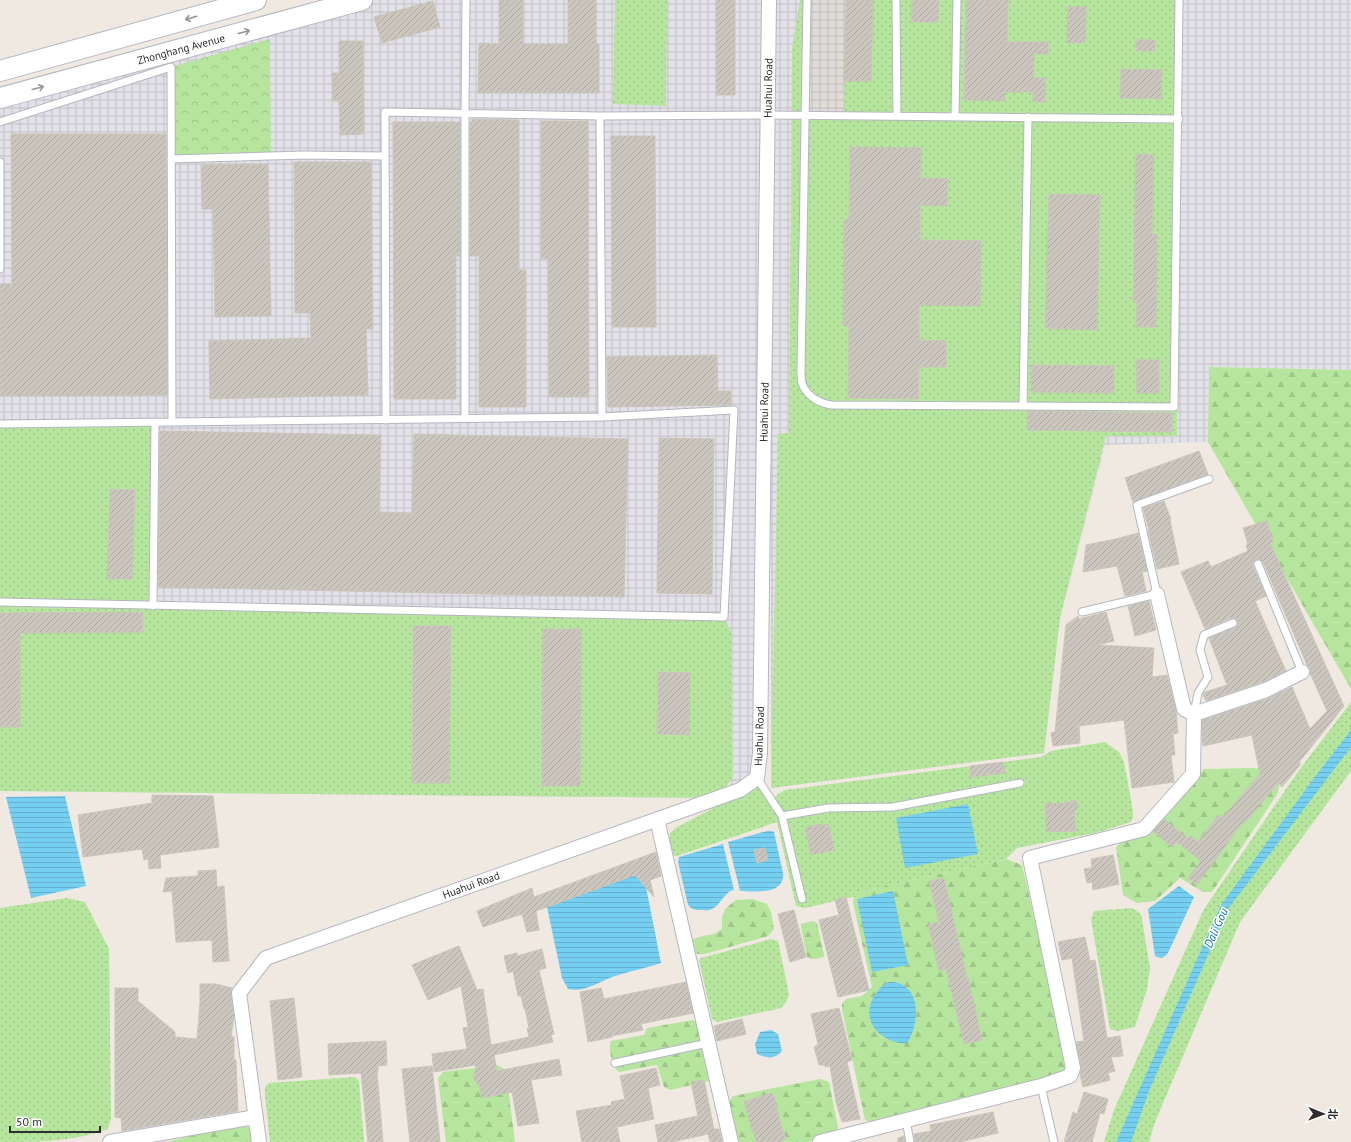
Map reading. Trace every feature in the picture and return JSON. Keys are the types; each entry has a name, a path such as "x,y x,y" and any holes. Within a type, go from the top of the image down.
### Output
{"main road":[{"path":"0,71 256,0"},
{"name":"Zhonghang Avenue","path":"0,98 362,0"}],"street":[{"name":"Huahui Road","path":"258,1142 239,993 266,958 740,790 758,778 760,754 769,0"},
{"path":"1158,594 1184,709 1194,714 1266,690 1302,672"},
{"path":"820,1142 1041,1086 1070,1076 1072,1068 1030,858 1144,829 1193,774 1194,714"},
{"path":"657,819 731,1142"},
{"path":"110,1142 256,1117"}],"lane":[{"path":"465,419 466,0"},
{"path":"807,0 801,370 802,383 814,400 821,404 831,406 1174,407 1179,119 1179,0"},
{"path":"896,0 897,116"},
{"path":"955,116 957,0"},
{"path":"0,122 171,67 172,422"},
{"path":"386,420 384,112 600,116 806,115 1179,119"},
{"path":"600,116 602,417"},
{"path":"1023,406 1028,117"},
{"path":"172,159 304,155 384,156"},
{"path":"0,162 0,269"},
{"path":"0,424 602,417 734,410 724,617 0,602"},
{"path":"153,606 155,423"},
{"path":"1082,612 1158,594 1137,505 1209,479"},
{"path":"1258,564 1302,672"},
{"path":"1194,714 1198,693 1208,677 1200,650 1204,635 1233,623"},
{"path":"758,778 782,816 802,899"},
{"path":"782,816 828,808 893,807 1020,783"},
{"path":"615,1063 708,1043"},
{"path":"1041,1086 1054,1142"},
{"path":"906,1120 910,1142"}],"shaded area":[{"path":"362,0 769,0 757,778 717,798 0,791 0,98"},
{"path":"770,0 1351,0 1351,370 1209,367 1208,442 1105,445 1060,618 1044,753 771,788"},
{"path":"807,0 846,0 844,115 805,115"}],"green space":[{"path":"615,0 667,0 666,106 613,104"},
{"path":"800,0 1179,0 1174,407 1177,410 1177,436 1106,436 1060,618 1044,753 771,788 778,434 789,433 792,49"},
{"path":"270,39 271,156 171,159 171,67"},
{"path":"1209,367 1351,370 1351,689 1208,442"},
{"path":"155,423 153,606 724,617 732,634 733,778 717,798 0,791 0,424"},
{"path":"1351,702 1351,771 1240,922 1155,1122 1149,1142 1104,1142 1114,1110 1204,909 1297,773"},
{"path":"1105,742 1119,752 1124,762 1133,811 1131,822 1095,833 1017,848 1006,859 854,893 853,897 805,908 796,906 777,822 677,856 673,856 669,849 670,833 677,827 756,786 764,788 772,801 778,794 785,790 1041,757 1051,751"},
{"path":"1204,769 1265,769 1279,784 1278,793 1212,892 1203,892 1180,878 1155,901 1137,903 1123,895 1116,847 1122,842 1146,836"},
{"path":"1006,859 1022,865 1068,1063 1064,1071 1055,1078 872,1122 865,1120 842,1009 842,1004 846,999 862,996 872,987 853,903 854,893"},
{"path":"67,898 85,902 109,949 111,1118 108,1129 81,1137 68,1139 0,1142 0,908"},
{"path":"753,899 767,904 771,912 774,929 768,936 705,954 697,954 693,948 693,939 714,934 722,929 722,918 725,909 736,900"},
{"path":"1132,908 1141,914 1150,968 1147,989 1135,1027 1117,1031 1110,1029 1091,919 1094,911"},
{"path":"813,921 817,923 824,957 810,959 807,957 801,924"},
{"path":"771,939 778,941 789,995 786,1002 781,1008 717,1022 712,1019 699,960 701,958"},
{"path":"693,1020 699,1024 709,1081 670,1090 664,1087 657,1065 619,1072 614,1067 610,1053 611,1041 644,1035 647,1028"},
{"path":"497,1065 503,1068 506,1072 515,1142 446,1142 438,1078 443,1072"},
{"path":"355,1077 359,1081 364,1142 270,1142 265,1096 265,1087 269,1083"},
{"path":"820,1079 829,1082 838,1128 832,1136 807,1142 734,1142 727,1105 733,1096"},
{"path":"239,1124 250,1128 254,1142 167,1142"}],"water":[{"name":"Dali Gou","path":"1351,730 1351,747 1228,909 1149,1091 1131,1142 1116,1142 1221,905"},
{"path":"65,796 86,886 31,898 6,797"},
{"path":"968,804 978,854 905,868 896,818"},
{"path":"767,831 774,832 783,873 782,880 779,886 767,891 740,891 728,842"},
{"path":"723,844 734,890 727,893 713,909 693,909 688,905 678,862 679,857"},
{"path":"635,875 646,887 661,963 615,976 586,988 574,990 568,989 562,978 547,907"},
{"path":"1179,886 1194,897 1168,953 1164,957 1159,958 1155,956 1148,909"},
{"path":"893,891 908,965 872,972 857,899"},
{"path":"888,982 899,983 908,989 915,1003 916,1011 914,1028 907,1043 891,1041 886,1038 878,1032 870,1018 869,1010 871,1002 875,995"},
{"path":"771,1030 778,1034 782,1051 773,1057 757,1054 755,1044 760,1032"}],"building":[{"path":"499,0 523,0 523,44 568,44 568,0 596,0 596,44 599,44 599,93 478,93 479,43 499,44"},
{"path":"716,0 735,0 735,95 716,95"},
{"path":"846,0 873,0 871,81 844,81"},
{"path":"912,0 939,0 938,22 911,22"},
{"path":"966,0 1008,0 1007,42 1048,42 1048,54 1034,54 1034,78 1045,78 1045,102 1033,102 1033,92 1005,92 1005,101 964,100"},
{"path":"433,1 440,27 382,43 374,17"},
{"path":"1068,7 1086,7 1085,43 1067,43"},
{"path":"1136,40 1155,40 1155,51 1136,51"},
{"path":"339,41 363,41 364,134 340,135 339,101 333,101 332,73 339,73"},
{"path":"1121,69 1162,70 1161,99 1120,98"},
{"path":"472,119 519,120 519,270 526,270 526,407 479,407 479,256 470,256 470,122 472,122"},
{"path":"541,121 588,121 589,397 549,397 548,259 541,259"},
{"path":"393,122 460,122 460,256 456,256 456,399 394,399"},
{"path":"11,134 166,134 167,395 0,396 0,284 12,284"},
{"path":"611,136 655,136 656,327 612,327"},
{"path":"850,147 921,148 920,178 948,179 947,206 920,205 920,240 981,241 980,306 919,305 919,340 946,341 946,367 919,367 918,399 848,398 849,326 843,326 844,220 849,219"},
{"path":"1136,154 1153,155 1152,234 1157,234 1156,327 1136,327 1137,302 1133,302"},
{"path":"294,162 371,162 373,329 366,329 368,395 210,399 209,341 311,338 310,313 295,313"},
{"path":"268,164 271,316 215,317 213,209 202,209 201,165"},
{"path":"1049,194 1100,195 1097,330 1045,328"},
{"path":"717,355 718,391 731,391 731,405 608,407 607,357"},
{"path":"1136,360 1159,360 1159,393 1137,393"},
{"path":"1031,365 1114,366 1114,393 1031,392"},
{"path":"1028,411 1172,413 1172,432 1027,430"},
{"path":"160,431 381,435 379,512 412,513 414,434 628,439 624,597 158,587"},
{"path":"659,438 714,439 712,594 657,593"},
{"path":"1199,451 1208,474 1133,502 1125,478"},
{"path":"110,489 135,490 132,579 107,579"},
{"path":"1164,501 1171,519 1179,564 1157,569 1143,508"},
{"path":"1267,521 1273,542 1270,543 1344,706 1300,761 1300,765 1282,787 1278,783 1244,824 1242,823 1197,885 1188,878 1201,861 1177,842 1172,847 1153,831 1164,819 1188,839 1190,836 1198,842 1218,815 1222,818 1260,774 1252,735 1203,746 1202,720 1269,698 1292,687 1310,729 1327,711 1263,562 1258,559 1254,561 1253,566 1266,596 1255,601 1286,671 1263,682 1206,701 1203,695 1205,692 1227,685 1209,638 1235,628 1238,621 1231,618 1205,629 1181,572 1208,561 1211,567 1248,551 1246,545 1248,544 1243,528"},
{"path":"1138,533 1147,571 1142,572 1146,591 1125,596 1117,566 1083,572 1086,545"},
{"path":"1149,601 1156,630 1135,636 1128,606"},
{"path":"143,612 143,632 20,633 20,727 0,727 0,613"},
{"path":"1106,612 1114,641 1098,645 1154,648 1152,677 1167,675 1176,711 1178,733 1173,734 1175,755 1171,755 1174,782 1132,788 1124,720 1079,726 1080,743 1053,746 1051,733 1055,732 1066,625 1078,616 1079,619"},
{"path":"413,626 451,626 449,783 412,783"},
{"path":"543,629 581,629 580,786 542,786"},
{"path":"658,672 690,673 689,735 657,734"},
{"path":"1003,762 1005,773 971,777 970,766"},
{"path":"152,795 213,796 219,847 160,855 161,868 149,869 148,859 144,860 142,849 83,857 78,815 152,803"},
{"path":"1073,800 1076,801 1078,806 1074,811 1076,831 1046,832 1045,804 1068,803"},
{"path":"821,824 821,826 828,824 834,850 811,855 805,828"},
{"path":"765,848 768,860 757,863 754,850"},
{"path":"656,852 661,876 650,880 654,897 635,875 536,911 539,930 527,932 522,914 483,927 477,911 532,888 534,897"},
{"path":"1113,855 1119,884 1093,890 1092,882 1087,883 1084,869 1092,868 1091,859"},
{"path":"216,870 217,887 224,886 229,961 213,962 212,940 176,942 172,891 163,892 166,878 198,876 198,871"},
{"path":"944,878 982,1040 964,1044 946,969 939,971 928,924 939,922 929,881"},
{"path":"846,897 869,990 838,997 819,920 839,915 835,900"},
{"path":"794,910 806,957 790,962 778,914"},
{"path":"1085,937 1090,961 1095,960 1107,1038 1120,1036 1123,1056 1111,1057 1115,1071 1108,1073 1110,1080 1083,1087 1080,1074 1081,1066 1076,1042 1084,1041 1072,958 1062,960 1058,942"},
{"path":"459,946 477,990 483,989 491,1045 529,1037 527,1028 529,1028 521,996 518,996 513,971 508,973 504,956 517,953 517,956 542,949 546,968 539,970 554,1034 551,1035 553,1042 494,1055 497,1071 559,1059 562,1075 531,1080 539,1123 518,1126 512,1092 482,1098 479,1085 474,1078 476,1065 434,1072 432,1054 467,1049 463,1028 468,1027 461,986 428,1000 412,965"},
{"path":"686,982 693,1013 641,1024 643,1030 588,1042 580,992 601,988 604,999"},
{"path":"200,984 216,984 232,988 231,994 234,1016 231,1036 234,1037 234,1060 236,1060 238,1111 122,1131 121,1118 115,1117 115,988 138,988 138,1001 175,1032 175,1037 197,1039"},
{"path":"294,998 302,1077 278,1080 270,1001"},
{"path":"839,1008 852,1060 847,1062 860,1119 842,1122 836,1102 830,1066 825,1067 825,1065 819,1065 814,1047 818,1044 811,1014"},
{"path":"742,1019 746,1034 717,1041 714,1026"},
{"path":"386,1041 387,1065 378,1066 377,1072 383,1142 368,1142 361,1073 329,1075 328,1044"},
{"path":"432,1066 440,1142 410,1142 402,1069"},
{"path":"656,1068 660,1085 648,1088 654,1119 617,1127 620,1142 582,1142 576,1111 612,1105 611,1102 625,1099 620,1076"},
{"path":"704,1080 714,1129 719,1129 722,1142 710,1142 708,1134 676,1142 658,1142 655,1125 698,1116 691,1082"},
{"path":"1084,1092 1108,1099 1104,1114 1100,1113 1092,1142 1064,1142 1073,1112 1077,1114"},
{"path":"771,1093 774,1096 785,1136 784,1140 778,1142 756,1142 744,1102"},
{"path":"993,1112 998,1133 964,1142 915,1142 914,1134 931,1131 930,1125"},
{"path":"904,1136 905,1142 898,1142 898,1138"}]}
